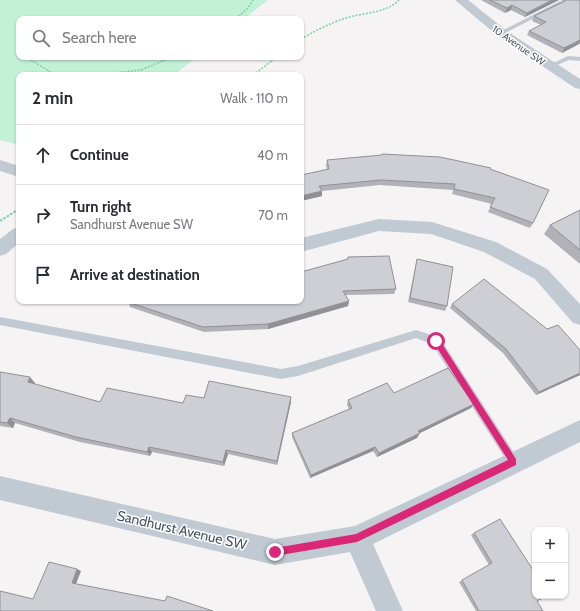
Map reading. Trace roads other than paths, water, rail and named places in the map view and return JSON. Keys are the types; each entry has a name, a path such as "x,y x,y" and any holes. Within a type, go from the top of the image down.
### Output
{"street":[{"name":"10 Avenue SW","path":"461,0 501,33 580,85"},
{"path":"0,165 16,171"},
{"path":"304,244 379,225 432,228 490,247 541,274 580,317"},
{"path":"0,249 16,236"},
{"name":"Sandhurst Avenue SW","path":"0,488 275,552 357,538 580,431"},
{"path":"357,538 390,611"}],"lane":[{"path":"501,33 560,3"},
{"path":"550,66 568,58 580,59"},
{"path":"0,321 281,374 298,371 416,334 436,341 514,462"}]}
